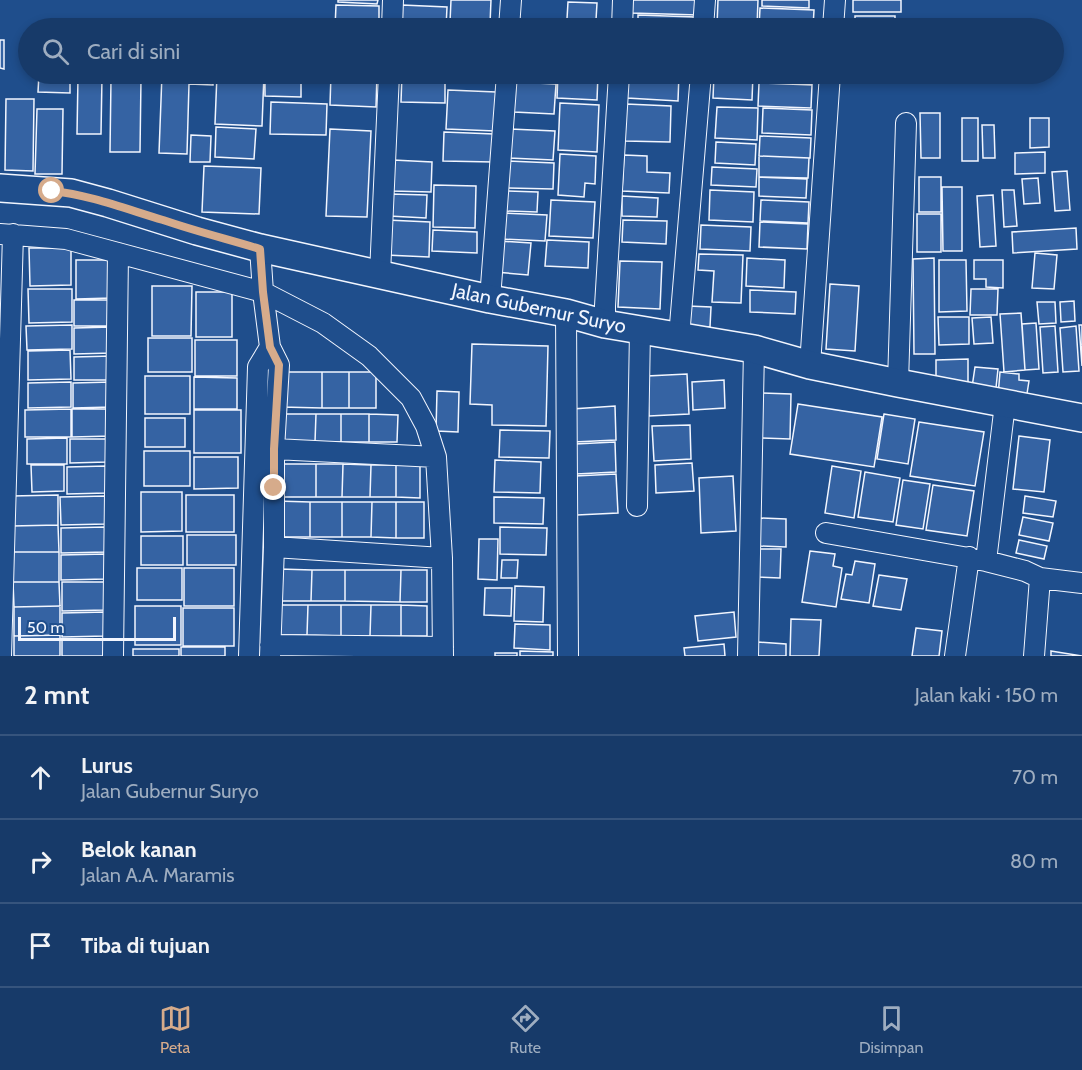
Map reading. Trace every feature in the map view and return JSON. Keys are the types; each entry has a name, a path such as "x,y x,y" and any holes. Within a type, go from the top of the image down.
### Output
{"main road":[{"name":"Jalan Gubernur Suryo","path":"0,188 71,193 260,249 567,313 605,324 754,349 810,365 1082,417"}],"street":[{"path":"392,18 393,0"},
{"path":"510,18 511,0"},
{"path":"622,18 623,0"},
{"path":"704,18 705,0"},
{"path":"834,18 836,0"},
{"path":"380,274 389,84"},
{"path":"490,298 506,84"},
{"path":"605,324 618,84"},
{"path":"679,337 700,84"},
{"path":"810,365 829,84"},
{"path":"898,383 906,123"},
{"path":"1,656 7,234 66,239 263,292 323,323 369,356 411,398 426,426 435,457 442,558 443,651 270,651 274,547 274,449 279,365 270,347 263,292 260,249"},
{"path":"114,656 118,252"},
{"path":"567,313 568,656"},
{"path":"637,506 640,330"},
{"path":"249,656 258,367 270,347"},
{"path":"748,656 754,349"},
{"path":"955,656 977,559 1005,404"},
{"path":"274,449 435,457"},
{"path":"826,533 977,559 1025,571 1040,578 1082,583"},
{"path":"274,547 442,558"},
{"path":"1034,656 1040,578"}],"building":[{"path":"338,0 378,0 377,4 338,2"},
{"path":"451,0 491,0 490,18 450,18"},
{"path":"632,0 698,0 698,15 631,13"},
{"path":"718,0 758,0 757,18 717,18"},
{"path":"762,0 809,0 809,8 762,6"},
{"path":"853,0 901,0 901,12 853,12"},
{"path":"568,2 597,3 596,18 567,18"},
{"path":"336,5 379,6 379,18 335,18"},
{"path":"402,5 447,7 446,18 401,18"},
{"path":"760,8 814,10 814,18 760,18"},
{"path":"638,15 695,17 695,18 638,18"},
{"path":"855,16 895,16 895,18 855,18"},
{"path":"0,40 4,40 4,69 0,68"},
{"path":"38,84 70,84 70,93 38,92"},
{"path":"78,84 102,84 101,134 77,134"},
{"path":"111,84 141,84 140,152 110,152"},
{"path":"162,84 189,84 187,154 159,153"},
{"path":"217,84 264,84 262,126 215,124"},
{"path":"265,84 301,84 301,97 265,96"},
{"path":"331,84 377,84 376,107 330,105"},
{"path":"402,84 445,84 445,103 401,102"},
{"path":"515,84 556,84 554,114 514,112"},
{"path":"558,84 598,84 597,100 557,98"},
{"path":"628,84 679,84 678,101 627,98"},
{"path":"714,84 753,84 752,100 713,98"},
{"path":"759,84 812,85 811,108 758,106"},
{"path":"448,90 496,92 495,131 446,129"},
{"path":"6,99 34,99 33,171 5,170"},
{"path":"271,102 327,104 326,135 270,134"},
{"path":"560,103 599,105 597,152 558,150"},
{"path":"626,104 671,106 670,142 625,141"},
{"path":"717,107 758,108 757,140 715,138"},
{"path":"763,108 812,110 811,135 762,133"},
{"path":"37,109 63,109 62,174 35,174"},
{"path":"920,113 940,113 940,158 921,158"},
{"path":"962,118 978,118 978,161 962,161"},
{"path":"1030,118 1049,118 1049,147 1030,148"},
{"path":"982,125 994,125 995,158 983,158"},
{"path":"216,127 256,129 254,159 215,157"},
{"path":"330,129 371,131 367,217 326,216"},
{"path":"510,129 555,131 553,160 509,158"},
{"path":"444,132 494,134 493,162 443,161"},
{"path":"191,135 211,136 210,162 190,162"},
{"path":"760,136 811,138 810,158 759,156"},
{"path":"716,142 756,144 755,165 715,163"},
{"path":"1045,152 1045,173 1015,174 1015,153"},
{"path":"560,154 596,156 595,184 585,183 584,197 558,195"},
{"path":"624,155 647,156 647,172 670,173 669,193 622,191"},
{"path":"759,156 809,158 808,178 759,177"},
{"path":"393,160 432,162 431,192 392,191"},
{"path":"508,161 554,163 553,189 507,188"},
{"path":"204,166 261,168 259,214 202,212"},
{"path":"712,167 757,169 756,187 711,185"},
{"path":"1067,171 1070,210 1055,211 1052,172"},
{"path":"759,177 807,179 806,198 759,196"},
{"path":"919,177 941,177 941,212 919,212"},
{"path":"1038,178 1040,203 1024,204 1022,179"},
{"path":"434,185 476,186 475,228 433,227"},
{"path":"942,187 962,187 962,251 943,251"},
{"path":"710,190 754,192 753,222 709,220"},
{"path":"1002,190 1014,190 1017,226 1004,227"},
{"path":"507,191 538,192 537,212 506,211"},
{"path":"390,194 427,195 426,218 389,216"},
{"path":"993,195 996,246 980,247 977,196"},
{"path":"622,196 658,198 657,217 622,216"},
{"path":"551,200 595,202 593,238 549,236"},
{"path":"761,200 809,202 808,223 760,221"},
{"path":"502,213 547,215 545,241 501,239"},
{"path":"917,214 941,214 941,252 917,252"},
{"path":"387,220 430,222 429,257 386,255"},
{"path":"623,220 667,221 666,244 622,242"},
{"path":"760,222 808,224 807,249 759,247"},
{"path":"701,225 751,227 750,251 700,249"},
{"path":"1076,228 1077,249 1013,253 1012,232"},
{"path":"433,230 477,232 477,253 432,251"},
{"path":"547,240 589,242 588,268 545,266"},
{"path":"498,241 531,243 528,275 495,272"},
{"path":"29,248 71,248 71,285 30,286"},
{"path":"1035,253 1057,255 1054,289 1032,288"},
{"path":"699,254 743,255 741,303 712,302 714,271 698,270"},
{"path":"747,258 785,260 784,288 746,286"},
{"path":"934,258 935,354 914,354 913,259"},
{"path":"76,260 112,260 112,298 76,299"},
{"path":"939,260 966,260 967,311 939,312"},
{"path":"974,260 1003,260 1003,288 986,287 986,279 974,279"},
{"path":"620,261 662,262 660,309 618,307"},
{"path":"830,284 859,286 855,351 826,349"},
{"path":"152,286 192,286 191,336 152,336"},
{"path":"28,289 72,289 72,322 29,323"},
{"path":"971,289 998,289 997,315 970,315"},
{"path":"750,290 796,292 795,314 750,312"},
{"path":"196,292 232,292 232,337 196,337"},
{"path":"74,300 111,300 111,326 74,326"},
{"path":"1074,301 1075,321 1061,322 1060,302"},
{"path":"1037,302 1055,302 1056,323 1039,324"},
{"path":"688,306 711,307 710,327 687,326"},
{"path":"1021,313 1025,370 1004,372 1000,314"},
{"path":"938,317 969,317 969,344 939,345"},
{"path":"991,317 993,343 974,344 972,318"},
{"path":"1036,323 1039,369 1025,370 1022,324"},
{"path":"72,325 72,349 27,350 26,326"},
{"path":"1079,325 1082,325 1082,366"},
{"path":"1055,326 1058,372 1043,373 1040,327"},
{"path":"1076,326 1079,371 1063,372 1060,328"},
{"path":"112,327 112,353 74,354 74,328"},
{"path":"148,338 192,338 192,372 148,372"},
{"path":"195,340 237,340 237,376 195,376"},
{"path":"472,344 548,346 546,426 492,425 492,405 470,404"},
{"path":"70,350 71,379 28,380 28,351"},
{"path":"112,356 112,380 74,380 74,357"},
{"path":"968,359 968,383 936,384 936,360"},
{"path":"975,367 998,369 995,397 971,394"},
{"path":"281,372 322,372 322,408 281,407"},
{"path":"322,372 349,372 349,408 322,408"},
{"path":"349,372 376,372 376,408 349,408"},
{"path":"1000,372 1019,374 1019,380 1029,381 1026,400 998,396"},
{"path":"687,374 689,414 649,416 647,376"},
{"path":"145,376 190,376 190,414 145,414"},
{"path":"194,377 237,378 237,409 194,409"},
{"path":"724,380 725,408 693,410 692,382"},
{"path":"71,382 71,407 28,408 28,383"},
{"path":"112,382 112,407 73,408 73,383"},
{"path":"437,391 459,392 458,432 436,431"},
{"path":"760,393 791,394 790,439 759,438"},
{"path":"798,404 882,417 874,467 790,454"},
{"path":"615,406 616,440 574,442 572,409"},
{"path":"71,409 71,437 25,437 25,410"},
{"path":"72,409 112,409 112,436 72,437"},
{"path":"194,410 241,410 241,453 194,453"},
{"path":"279,414 316,414 315,442 279,441"},
{"path":"316,414 341,414 341,442 315,442"},
{"path":"341,414 369,414 369,442 341,442"},
{"path":"369,414 398,415 397,442 369,442"},
{"path":"884,414 915,419 908,464 877,459"},
{"path":"145,418 185,418 185,447 145,447"},
{"path":"919,422 984,432 975,486 910,476"},
{"path":"690,425 691,459 654,461 652,426"},
{"path":"500,430 550,431 549,458 499,457"},
{"path":"1019,436 1050,440 1044,492 1013,489"},
{"path":"67,438 67,464 27,464 27,439"},
{"path":"70,439 106,439 107,462 70,463"},
{"path":"615,442 616,472 576,474 575,444"},
{"path":"144,451 190,451 190,486 144,486"},
{"path":"194,457 238,457 238,488 194,489"},
{"path":"495,460 541,462 540,493 494,492"},
{"path":"692,463 694,491 656,493 655,465"},
{"path":"277,464 316,464 316,497 277,497"},
{"path":"316,464 343,464 342,497 316,497"},
{"path":"343,464 371,465 370,497 342,497"},
{"path":"31,465 64,465 64,491 32,492"},
{"path":"371,465 396,465 396,497 370,497"},
{"path":"396,465 420,465 420,498 396,497"},
{"path":"106,466 107,493 67,494 67,467"},
{"path":"832,466 861,471 854,518 825,513"},
{"path":"865,472 900,478 893,522 858,517"},
{"path":"616,474 618,513 577,515 575,476"},
{"path":"733,476 736,531 701,533 699,478"},
{"path":"903,480 930,484 923,529 896,525"},
{"path":"933,485 974,491 967,536 926,530"},
{"path":"141,492 182,492 182,531 141,532"},
{"path":"58,495 58,525 12,526 12,496"},
{"path":"186,495 234,495 234,532 186,532"},
{"path":"106,496 106,524 61,525 60,497"},
{"path":"1025,496 1056,501 1053,517 1023,513"},
{"path":"494,497 544,498 543,524 494,523"},
{"path":"276,501 310,502 310,537 276,537"},
{"path":"310,502 342,502 342,537 310,537"},
{"path":"342,502 372,502 371,537 342,537"},
{"path":"372,502 396,502 396,538 371,537"},
{"path":"396,502 424,502 424,538 396,538"},
{"path":"1023,517 1053,523 1049,541 1019,535"},
{"path":"760,518 786,519 786,547 759,546"},
{"path":"58,525 59,552 13,552 12,526"},
{"path":"106,527 107,552 61,553 61,528"},
{"path":"500,527 547,528 546,555 500,554"},
{"path":"187,535 236,535 236,565 187,565"},
{"path":"141,536 183,536 183,565 141,565"},
{"path":"479,539 498,539 497,580 478,579"},
{"path":"1019,540 1047,546 1044,559 1016,553"},
{"path":"760,549 781,549 780,578 759,577"},
{"path":"810,551 835,554 833,566 842,568 836,607 802,602"},
{"path":"13,552 59,552 59,582 13,582"},
{"path":"106,554 106,579 61,580 61,555"},
{"path":"502,560 518,560 517,578 501,578"},
{"path":"855,561 875,564 869,603 841,599 846,574 852,575"},
{"path":"137,568 182,568 182,600 137,600"},
{"path":"184,568 234,568 234,606 184,606"},
{"path":"279,569 312,570 311,601 279,601"},
{"path":"312,570 345,570 345,601 311,601"},
{"path":"345,570 401,570 400,602 345,601"},
{"path":"401,570 427,570 427,602 400,602"},
{"path":"879,575 907,579 901,610 873,606"},
{"path":"13,582 59,582 60,606 14,607"},
{"path":"62,582 105,582 105,610 62,611"},
{"path":"515,586 544,587 543,622 514,621"},
{"path":"485,588 512,588 511,616 484,615"},
{"path":"275,605 308,605 307,635 275,635"},
{"path":"308,605 341,605 341,636 307,635"},
{"path":"341,605 371,605 370,636 341,636"},
{"path":"371,605 401,605 401,636 370,636"},
{"path":"401,605 427,606 427,636 401,636"},
{"path":"60,606 60,635 14,636 14,607"},
{"path":"135,606 181,606 181,645 135,645"},
{"path":"183,608 234,608 234,646 183,646"},
{"path":"106,612 106,636 62,637 62,613"},
{"path":"734,612 736,637 698,641 695,616"},
{"path":"791,619 821,620 819,656 790,656"},
{"path":"515,624 550,625 550,650 514,648"},
{"path":"916,628 942,631 939,656 912,656"},
{"path":"60,635 60,656 14,656 14,636"},
{"path":"106,639 106,656 62,656 62,640"},
{"path":"758,642 786,644 786,656 757,656"},
{"path":"724,644 725,656 685,656 684,648"},
{"path":"181,647 225,647 225,656 181,656"},
{"path":"133,649 179,649 179,656 133,656"},
{"path":"520,651 553,652 553,656 520,656"},
{"path":"1051,651 1082,656 1051,656"},
{"path":"495,653 517,653 517,656 495,656"}],"route":[{"path":"52,191 71,193 108,203 260,249 270,347 279,365 274,488"}]}
